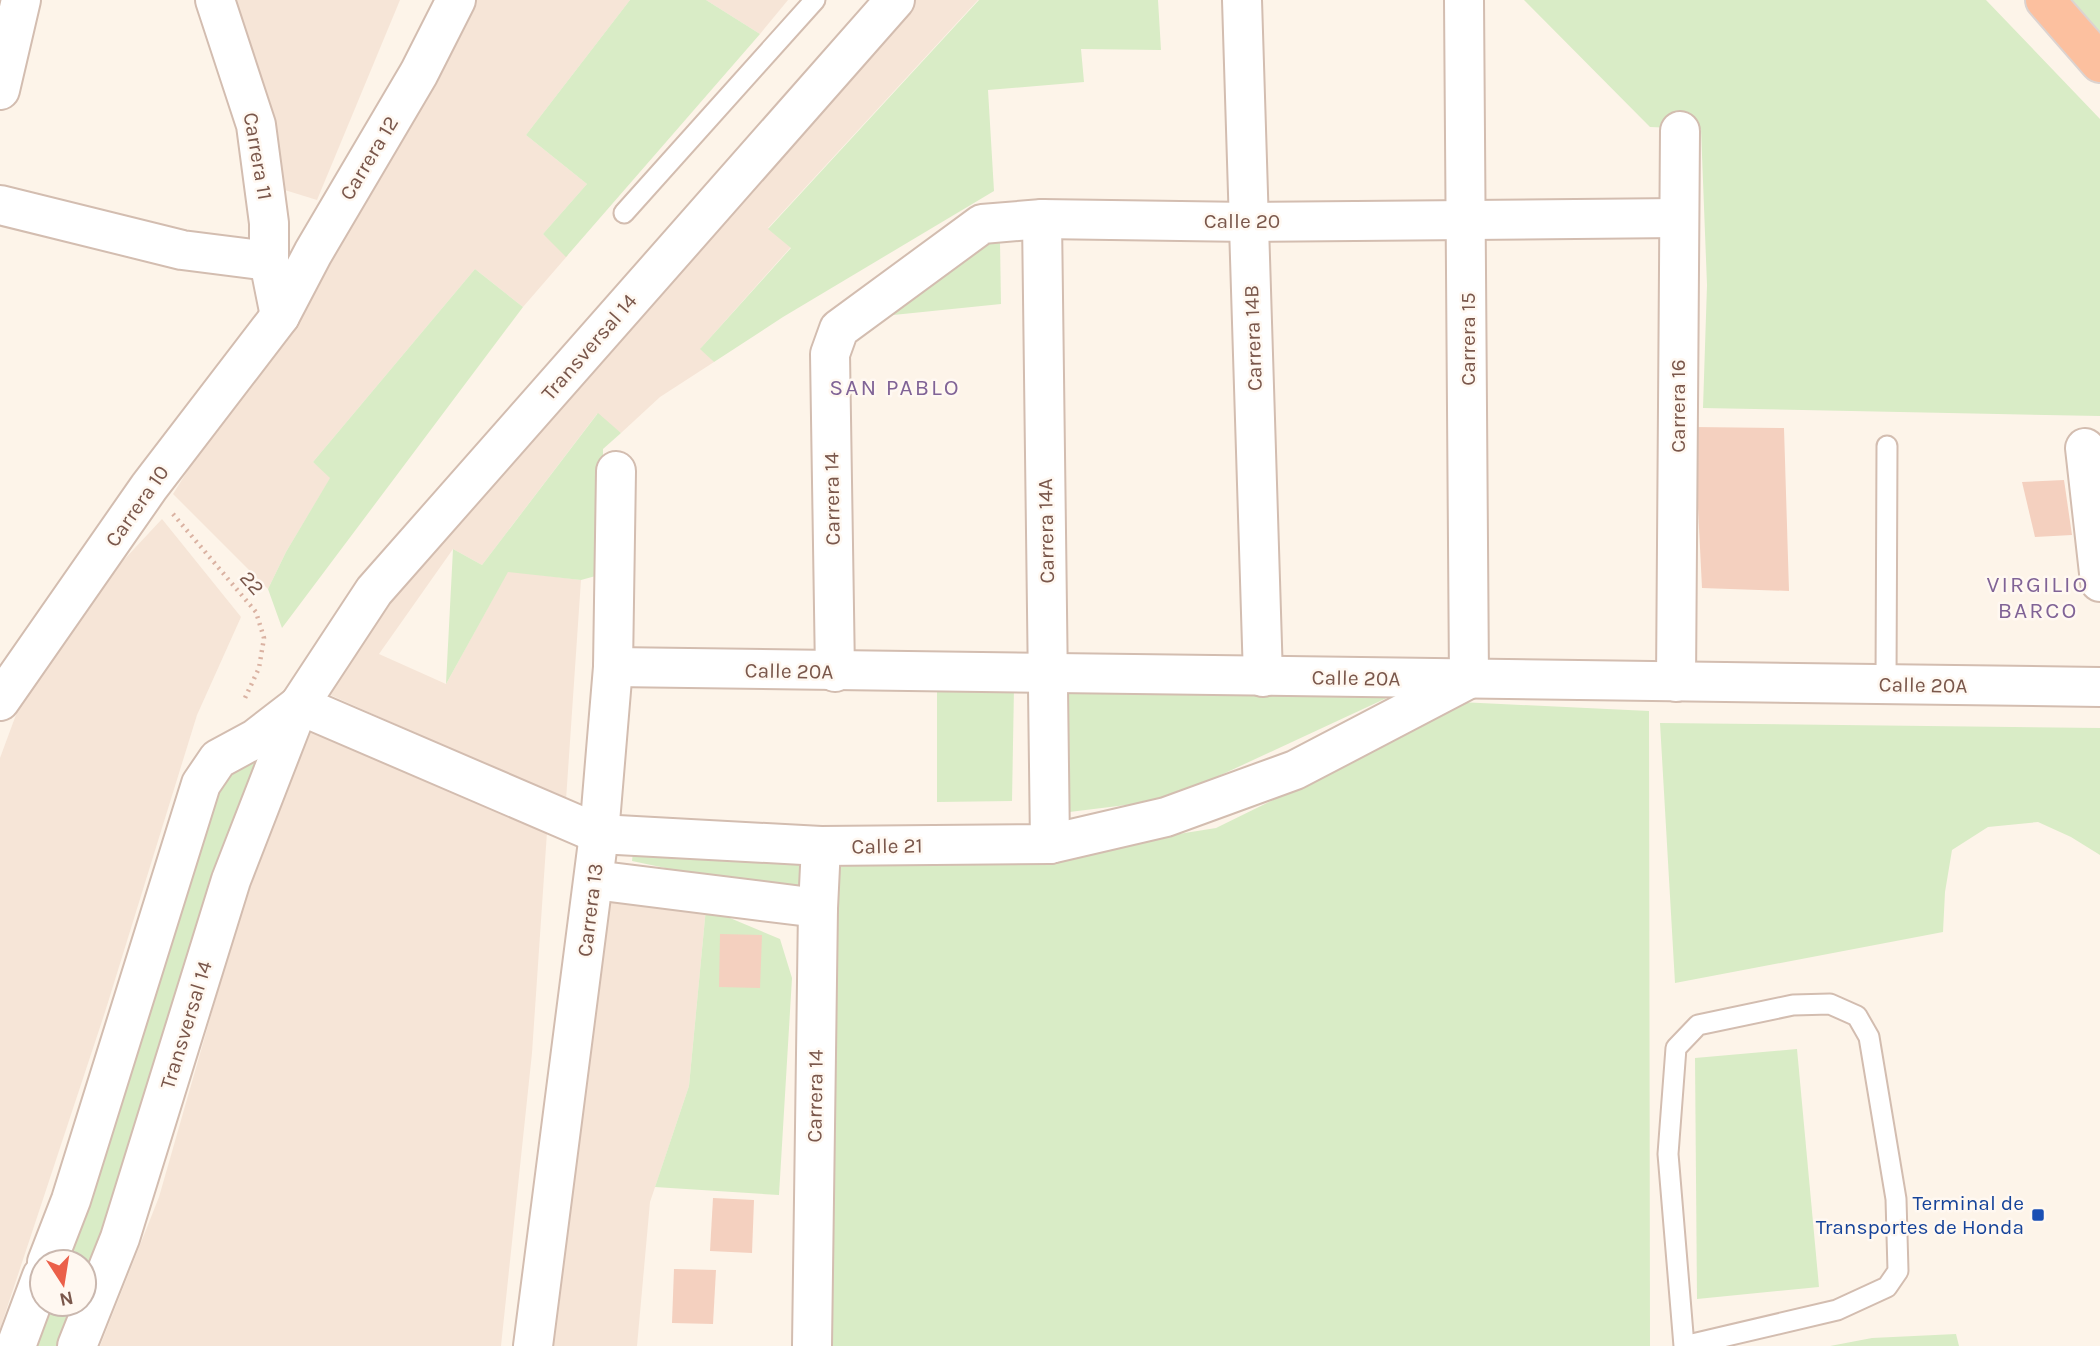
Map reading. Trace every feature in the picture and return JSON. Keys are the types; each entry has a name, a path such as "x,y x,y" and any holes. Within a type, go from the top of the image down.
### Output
{"highway":[{"path":"2045,0 2100,63"}],"street":[{"path":"0,90 20,0"},
{"name":"Carrera 11","path":"215,0 256,125 269,223 270,261 280,316"},
{"name":"Carrera 12","path":"280,316 313,253 419,73 456,0"},
{"name":"Transversal 14","path":"77,1346 120,1238 231,880 299,705 374,591 895,0"},
{"name":"Carrera 14B","path":"1242,0 1263,677"},
{"name":"Carrera 15","path":"1464,0 1469,679"},
{"name":"Carrera 16","path":"1676,682 1680,131"},
{"path":"0,205 182,250 270,261"},
{"name":"Calle 20","path":"839,329 982,224 1042,219 1249,222 1679,218"},
{"name":"Carrera 14A","path":"1042,219 1050,844"},
{"name":"Carrera 10","path":"0,701 149,486 280,316"},
{"name":"Carrera 14","path":"835,671 830,354 839,329"},
{"path":"2085,448 2100,582"},
{"name":"Carrera 13","path":"534,1346 599,834 613,667 616,471"},
{"name":"Calle 20A","path":"613,667 2100,687"},
{"name":"Calle 21","path":"299,705 599,834 821,846 1050,844 1166,817 1294,770 1469,679"},
{"name":"Transversal 14","path":"52,1248 71,1199 201,784 218,759 255,739 299,705"},
{"name":"Carrera 14","path":"812,1346 821,846"},
{"path":"594,880 818,908"},
{"path":"16,1346 28,1314"}],"lane":[{"path":"624,213 815,0"},
{"path":"1886,684 1887,446"},
{"path":"1830,1004 1857,1016 1869,1037 1896,1199 1898,1271 1887,1287 1837,1310 1684,1346 1668,1154 1676,1048 1698,1025 1793,1005 1830,1004"}],"path":[{"name":"22","path":"149,486 256,612 264,638 259,668 243,702"}],"shaded area":[{"path":"226,0 400,0 317,200 275,187"},
{"path":"464,0 630,0 526,135 587,184 543,234 568,255 523,307 475,269 313,462 331,477 286,552 268,589 173,494 373,175"},
{"path":"706,0 788,0 760,34"},
{"path":"897,0 978,0 768,228 791,247 701,348 714,362 660,397 621,433 597,414 482,565 453,549 379,654 446,684 508,571 581,580 566,800 319,690 357,604"},
{"path":"162,519 241,617 197,715 105,1012 0,1329 0,758 17,712 120,564"},
{"path":"295,722 547,832 532,1053 501,1346 100,1346 159,1197"},
{"path":"598,890 706,908 689,1086 650,1202 637,1346 551,1346"}],"green space":[{"path":"630,0 706,0 760,34 566,257 543,234 587,184 526,135"},
{"path":"979,0 1158,0 1161,50 1081,49 1084,82 988,90 994,191 783,317 714,362 700,349 791,248 768,229"},
{"path":"1524,0 1986,0 2100,119 2100,416 1703,408 1707,285 1701,129 1650,127"},
{"path":"2071,0 2100,0 2100,33"},
{"path":"993,232 1000,242 1001,304 854,319"},
{"path":"475,269 523,307 282,628 268,589 286,552 330,478 313,462"},
{"path":"598,413 621,433 603,449 603,574 581,580 508,572 446,684 453,549 482,565"},
{"path":"1048,685 1406,689 1167,800 1053,814"},
{"path":"937,687 1014,687 1012,801 937,802"},
{"path":"1460,702 1649,711 1650,1346 830,1346 833,867 1060,853 1216,828 1330,772"},
{"path":"1660,723 2100,728 2100,855 2071,837 2038,822 1988,827 1952,850 1945,892 1943,932 1675,983"},
{"path":"233,750 256,759 237,830 98,1252 98,1248 68,1248"},
{"path":"634,842 808,855 796,919 737,883 632,861"},
{"path":"706,908 780,939 792,978 779,1195 655,1187 689,1086"},
{"path":"1797,1049 1819,1287 1697,1299 1695,1058"},
{"path":"46,1318 76,1318 65,1346 37,1346"},
{"path":"1956,1334 1959,1346 1830,1346 1872,1338"}],"building":[{"path":"1694,427 1784,428 1789,591 1702,588"},
{"path":"2064,480 2072,535 2035,537 2022,482"},
{"path":"720,934 762,935 760,988 719,987"},
{"path":"713,1198 754,1200 752,1253 710,1251"},
{"path":"674,1269 716,1270 713,1324 672,1323"}],"place":[{"name":"Terminal de Transportes de Honda","path":"2038,1215"}],"district":[{"name":"SAN PABLO","path":"895,387"},
{"name":"VIRGILIO BARCO","path":"2038,597"}]}
